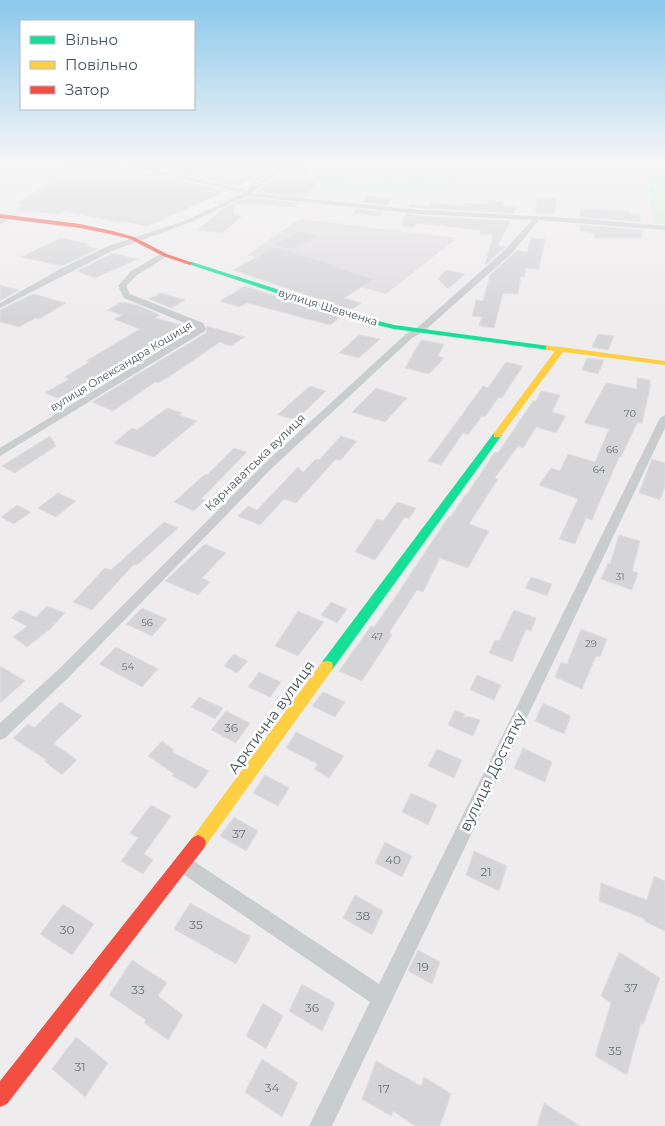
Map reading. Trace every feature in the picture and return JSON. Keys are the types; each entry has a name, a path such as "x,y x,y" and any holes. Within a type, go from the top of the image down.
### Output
{"street":[{"path":"0,306 67,269 109,249 200,216"},
{"path":"479,216 665,228"},
{"name":"вулиця Шевченка","path":"3,219 98,230 137,240 165,255 368,321 420,330 665,363"},
{"name":"Карнаватська вулиця","path":"0,733 64,673 266,467 409,336 420,330 509,251 537,219"},
{"name":"вулиця Олександра Кошиця","path":"0,453 202,329 200,325 126,296 122,286 134,273 165,255"},
{"name":"Арктична вулиця","path":"0,1097 183,864 431,522 561,349"},
{"name":"вулиця Достатку","path":"320,1126 665,418"},
{"path":"183,864 382,998"}],"shaded area":[{"path":"300,219 457,238 386,294 247,255"}],"green space":[{"path":"652,216 665,216 665,225 653,224"}],"building":[{"path":"86,216 171,216 148,226"},
{"path":"215,216 242,216 222,233 198,230"},
{"path":"405,216 510,221 498,246 505,247 485,265 493,235 480,234 481,230 416,223 414,227 401,226"},
{"path":"640,216 641,222 580,217"},
{"path":"580,225 641,230 642,238 594,238 595,233 580,231"},
{"path":"299,231 318,236 293,250 273,245"},
{"path":"61,238 89,244 86,246 97,249 62,266 21,257"},
{"path":"531,238 545,239 539,269 526,268 524,277 521,276 518,294 503,293 494,328 479,326 482,317 472,316 476,300 483,301 490,275 517,250 527,252"},
{"path":"275,247 337,265 335,267 374,279 344,298 361,303 351,310 233,270"},
{"path":"113,253 138,259 95,278 77,271"},
{"path":"446,270 465,274 448,289 438,279"},
{"path":"0,285 19,290 0,301"},
{"path":"245,286 341,317 330,325 247,303 239,307 220,301"},
{"path":"161,293 185,300 171,308 149,299"},
{"path":"33,294 66,303 39,319 35,318 19,327 0,322 0,310"},
{"path":"122,302 137,305 160,315 155,318 193,328 79,398 70,394 62,400 45,393 69,379 65,377 89,362 86,361 140,329 114,319 122,315 107,310"},
{"path":"207,326 245,337 230,346 220,342 170,376 158,383 155,382 113,411 92,402 206,333"},
{"path":"598,334 614,336 608,350 592,347"},
{"path":"359,335 380,339 359,358 339,353"},
{"path":"421,340 444,344 438,356 444,358 429,374 405,368"},
{"path":"587,358 604,360 598,374 582,370"},
{"path":"506,362 523,366 502,398 498,398 485,417 482,416 468,435 463,433 441,465 428,461 483,386 488,388"},
{"path":"637,378 650,380 642,423 637,423 621,457 619,457 592,520 586,518 575,544 559,539 578,499 539,485 551,468 560,471 568,454 595,462 609,429 584,423 606,383 637,389"},
{"path":"310,386 326,391 296,420 277,415"},
{"path":"376,388 407,398 385,422 352,412"},
{"path":"541,391 560,395 552,412 566,416 556,433 536,427 523,448 518,446 495,478 498,479 469,524 489,531 468,568 440,558 423,592 417,590 389,633 392,635 362,681 339,671 371,626 374,627 449,516 451,516 467,494 495,452 498,453 533,401 536,401"},
{"path":"167,408 182,413 179,415 197,421 154,457 114,443 132,428 137,430"},
{"path":"50,436 56,446 15,473 2,466"},
{"path":"341,436 357,441 340,461 336,459 296,503 284,499 260,525 238,516 248,506 257,510 298,467 303,472 316,459 319,460"},
{"path":"234,448 247,452 201,499 205,500 194,511 174,502 205,474 207,475"},
{"path":"652,459 665,463 665,486 660,500 639,493"},
{"path":"58,493 76,501 56,517 38,508"},
{"path":"397,502 416,508 409,519 405,517 375,560 355,552 377,519 383,521"},
{"path":"17,505 31,512 14,524 1,517"},
{"path":"164,522 178,528 137,565 134,564 92,610 73,602 105,568 111,570"},
{"path":"619,535 640,541 632,571 638,573 632,590 601,579 608,563 610,564"},
{"path":"205,544 226,553 202,578 210,582 198,595 165,581"},
{"path":"531,577 552,584 547,596 525,588"},
{"path":"331,602 347,609 337,623 321,615"},
{"path":"47,606 65,613 50,629 27,647 13,637 27,626 11,618 20,610 36,617"},
{"path":"142,608 167,619 152,636 126,624"},
{"path":"514,610 536,618 531,631 526,629 512,662 489,653 495,640 499,641"},
{"path":"298,611 324,622 298,656 275,646"},
{"path":"581,629 607,639 600,657 596,656 582,689 555,677 561,662 567,664"},
{"path":"116,647 158,669 142,687 99,664"},
{"path":"234,654 248,661 237,673 224,666"},
{"path":"0,666 25,681 0,703"},
{"path":"259,672 281,682 270,697 248,687"},
{"path":"477,675 501,685 494,700 470,690"},
{"path":"323,692 345,702 335,717 312,706"},
{"path":"199,697 223,708 215,719 191,707"},
{"path":"60,702 82,716 54,744 77,760 62,775 44,761 46,760 13,738 28,724 34,728"},
{"path":"543,703 571,716 564,734 535,721"},
{"path":"455,710 465,714 463,717 480,720 473,736 448,725"},
{"path":"226,711 250,723 236,743 211,730"},
{"path":"296,732 344,756 329,778 314,769 318,764 286,748"},
{"path":"162,741 174,750 172,752 209,771 196,789 172,776 174,774 148,756"},
{"path":"523,748 552,762 545,782 514,768"},
{"path":"437,749 462,760 454,778 428,766"},
{"path":"265,775 289,788 278,806 253,793"},
{"path":"411,793 437,805 428,825 402,812"},
{"path":"151,805 171,816 144,854 153,860 143,874 121,861 138,838 130,833"},
{"path":"234,817 258,831 246,851 220,836"},
{"path":"385,842 412,856 402,877 375,863"},
{"path":"474,851 507,866 499,891 466,875"},
{"path":"654,876 665,881 665,931 644,921 645,919 599,901 601,883 647,900"},
{"path":"355,895 383,911 372,935 343,918"},
{"path":"190,903 251,937 236,964 174,929"},
{"path":"63,904 94,924 72,955 40,934"},
{"path":"418,950 440,962 432,984 408,971"},
{"path":"619,952 660,978 643,1025 641,1023 627,1075 595,1056 611,1003 601,996"},
{"path":"132,960 167,983 158,996 183,1015 168,1040 144,1023 146,1020 109,995"},
{"path":"302,984 335,1003 322,1031 289,1011"},
{"path":"263,1003 283,1016 266,1049 246,1036"},
{"path":"76,1037 108,1063 85,1097 52,1069"},
{"path":"262,1059 298,1083 282,1117 245,1092"},
{"path":"376,1061 421,1086 424,1077 451,1094 440,1126 415,1126 393,1111 391,1116 362,1099"},
{"path":"544,1103 580,1126 537,1126"}],"traffic: fast":[{"path":"190,263 368,321 394,327 549,348"},
{"path":"327,666 497,435"}],"traffic: slow":[{"path":"549,348 665,363"},
{"path":"497,435 561,349"},
{"path":"198,843 327,666"}],"traffic: jam":[{"path":"0,216 80,226 111,232 132,238 165,255 190,263"},
{"path":"0,1097 198,843"}]}
